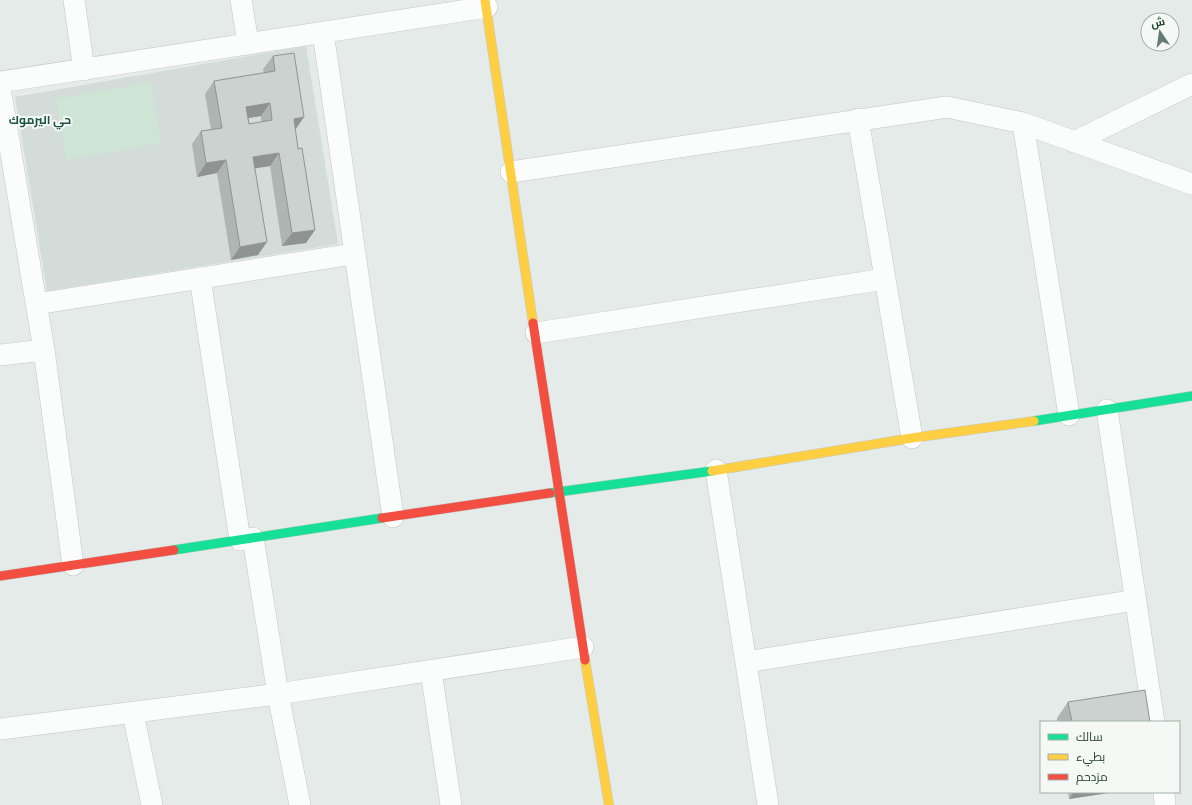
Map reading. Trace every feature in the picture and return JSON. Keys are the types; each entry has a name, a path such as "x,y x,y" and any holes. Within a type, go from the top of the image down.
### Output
{"street":[{"path":"74,0 84,70"},
{"path":"241,0 248,43"},
{"path":"0,82 323,32 486,3 536,333 558,492 609,805"},
{"path":"323,32 393,517"},
{"path":"1074,142 1192,84"},
{"path":"0,88 44,350 72,565"},
{"path":"512,172 858,119 947,107 1023,123 1192,184"},
{"path":"858,119 912,438"},
{"path":"1023,123 1069,415"},
{"path":"36,304 354,254"},
{"path":"200,278 246,539 300,805"},
{"path":"536,333 885,279"},
{"path":"0,355 44,350"},
{"path":"0,576 558,492 716,470 912,438 1107,410 1192,396"},
{"path":"1107,410 1154,721"},
{"path":"716,470 768,805"},
{"path":"746,662 1136,600"},
{"path":"0,729 278,694 584,647"},
{"path":"431,671 451,805"},
{"path":"133,713 152,805"},
{"path":"1164,793 1165,805"}],"shaded area":[{"path":"306,46 338,244 47,291 15,97"}],"green space":[{"path":"150,82 162,143 67,160 56,99"}],"building":[{"path":"294,53 304,117 294,119 298,149 302,148 315,230 292,233 279,153 253,157 267,242 240,247 226,160 206,163 201,131 222,128 214,81 275,71 273,56","holes":["270,103 272,120 249,124 246,107"]},
{"path":"1145,690 1150,721 1072,721 1068,702"}],"traffic: fast":[{"path":"1034,421 1192,396"},
{"path":"550,493 712,471"},
{"path":"174,550 382,518"}],"traffic: slow":[{"path":"485,0 533,323"},
{"path":"712,471 912,438 1034,421"},
{"path":"585,660 609,805"}],"traffic: jam":[{"path":"533,323 585,660"},
{"path":"382,518 550,493"},
{"path":"0,576 174,550"}],"district":[{"name":"حي اليرموك","path":"40,120"}]}
